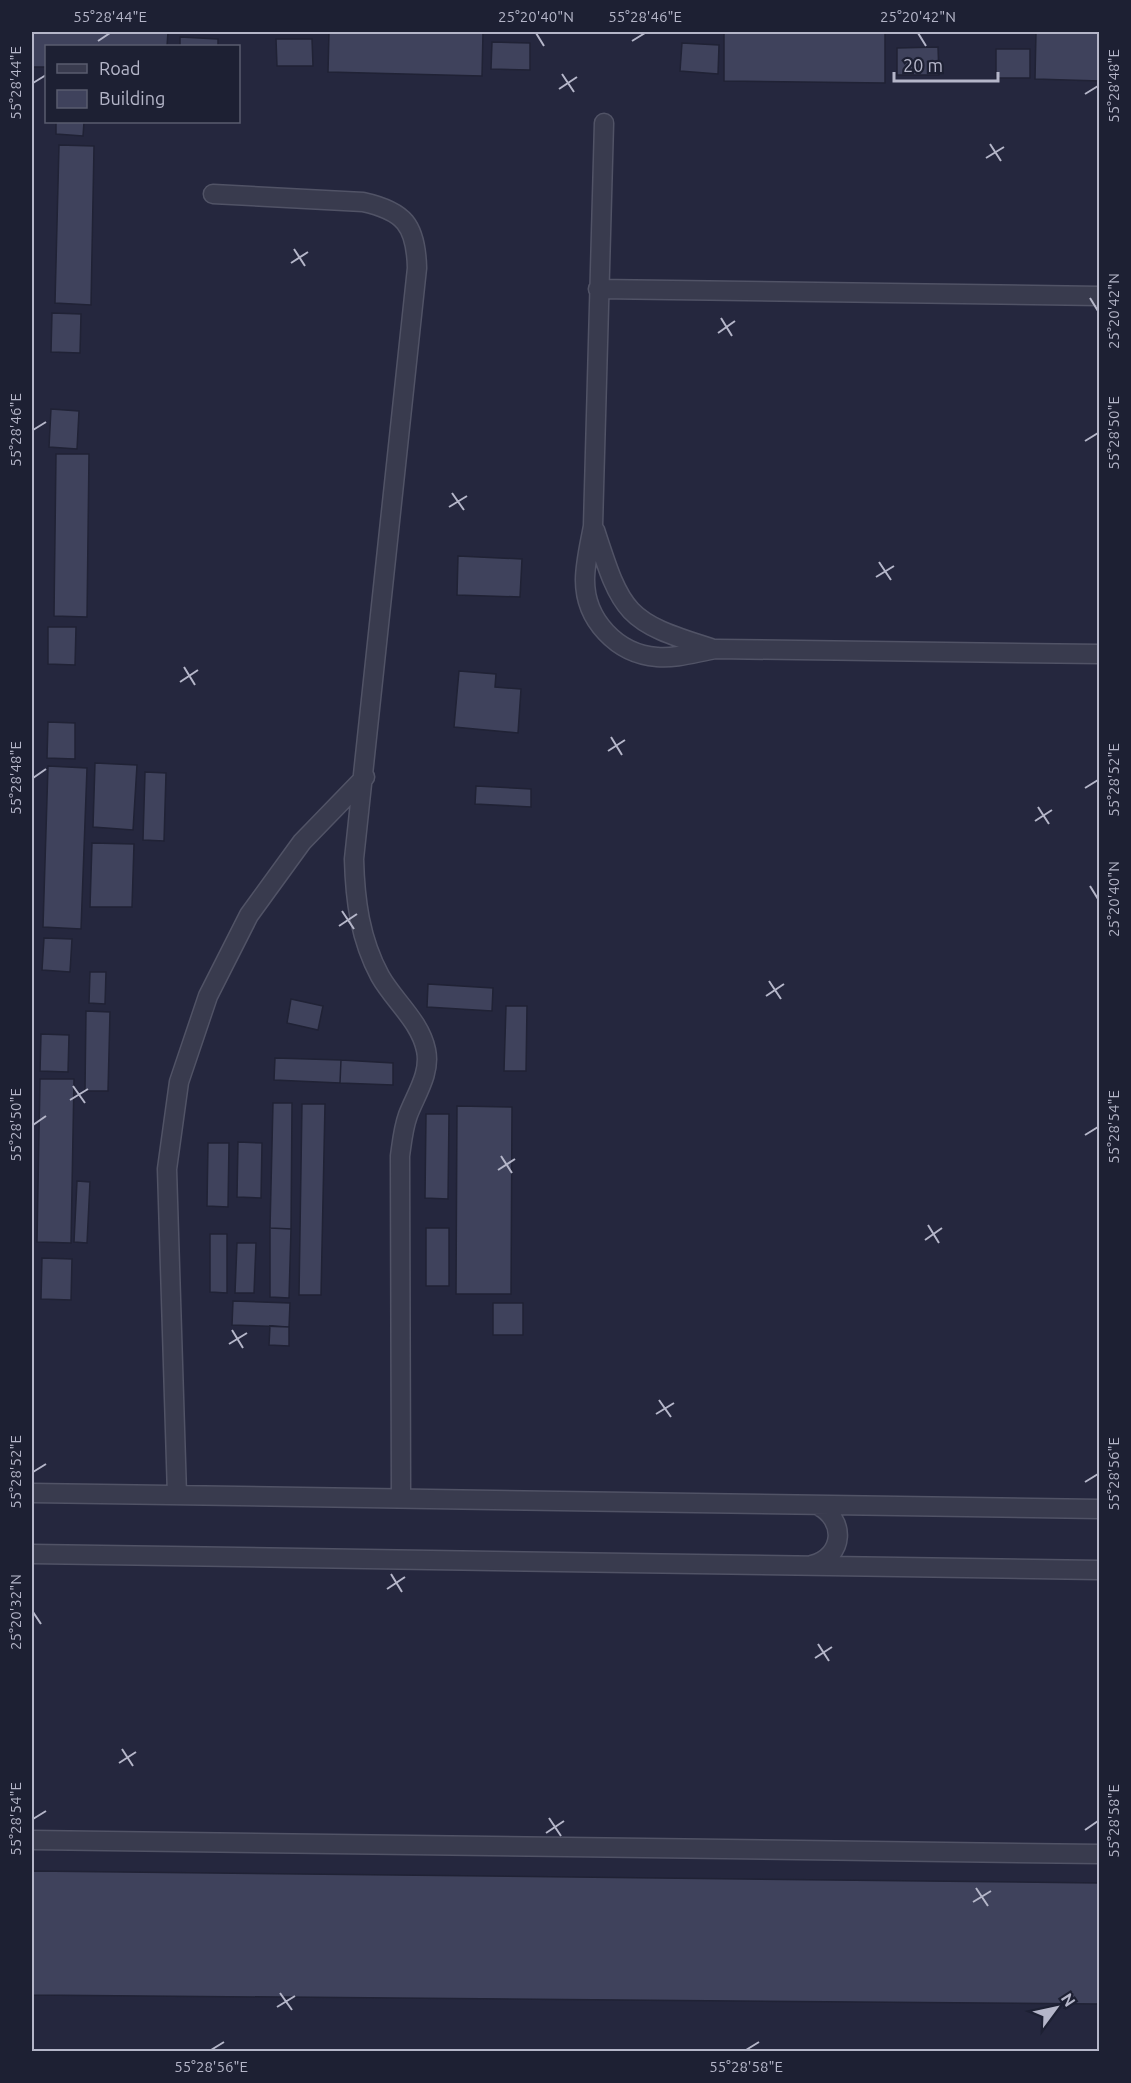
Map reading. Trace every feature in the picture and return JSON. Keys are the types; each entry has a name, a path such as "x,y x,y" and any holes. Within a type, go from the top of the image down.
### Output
{"street":[{"path":"604,123 593,526 585,580 588,604 598,625 614,641 635,653 658,657 716,649 1100,654"},
{"path":"213,194 363,202 387,207 406,222 416,244 417,268 365,777 354,860 355,899 364,939 380,976 418,1028 426,1051 425,1076 407,1117 400,1156 401,1498"},
{"path":"598,289 1100,296"},
{"path":"593,526 609,578 627,608 655,629 716,649"},
{"path":"177,1495 167,1169 180,1082 208,996 249,915 302,842 365,777"},
{"path":"32,1493 1100,1509"},
{"path":"810,1565 822,1562 832,1555 838,1544 839,1532 836,1520 828,1510 817,1505"},
{"path":"32,1554 1100,1570"},
{"path":"32,1840 1100,1854"}],"building":[{"path":"32,32 168,32 167,45 45,45 45,67 32,67"},
{"path":"329,32 483,32 482,76 328,72"},
{"path":"724,32 885,32 885,83 724,81"},
{"path":"1036,32 1100,32 1100,81 1035,79"},
{"path":"180,37 218,39 218,45 180,45"},
{"path":"276,39 312,39 313,66 277,66"},
{"path":"492,42 530,43 530,70 491,69"},
{"path":"682,43 719,45 718,74 680,71"},
{"path":"938,47 939,75 897,75 897,48"},
{"path":"996,49 1030,49 1030,78 996,78"},
{"path":"56,123 84,123 83,136 56,134"},
{"path":"59,145 94,146 91,305 55,303"},
{"path":"52,313 81,314 80,353 51,352"},
{"path":"51,409 79,411 77,449 49,447"},
{"path":"56,454 89,454 87,617 54,616"},
{"path":"458,556 522,559 520,597 457,595"},
{"path":"48,627 76,627 75,665 48,664"},
{"path":"459,671 496,674 495,687 521,689 518,733 454,727"},
{"path":"48,722 75,723 75,759 47,758"},
{"path":"95,763 137,765 133,830 93,827"},
{"path":"48,766 87,768 81,929 43,927"},
{"path":"145,772 166,773 164,841 143,840"},
{"path":"476,786 531,789 531,807 475,804"},
{"path":"92,843 134,844 132,907 90,907"},
{"path":"44,938 72,939 70,972 42,970"},
{"path":"90,972 106,972 105,1004 89,1003"},
{"path":"428,984 493,988 492,1011 427,1007"},
{"path":"291,999 323,1006 318,1030 287,1023"},
{"path":"506,1006 527,1006 526,1071 504,1071"},
{"path":"86,1011 110,1012 108,1091 85,1091"},
{"path":"41,1034 69,1035 68,1072 40,1071"},
{"path":"275,1058 341,1060 340,1083 274,1080"},
{"path":"341,1060 393,1063 393,1085 340,1083"},
{"path":"40,1079 74,1079 71,1243 37,1242"},
{"path":"273,1103 292,1103 291,1229 270,1228"},
{"path":"302,1104 325,1104 321,1295 299,1295"},
{"path":"457,1106 512,1107 511,1294 456,1294"},
{"path":"426,1114 449,1114 448,1199 425,1198"},
{"path":"238,1142 262,1143 261,1198 237,1197"},
{"path":"208,1143 229,1143 228,1207 207,1206"},
{"path":"77,1181 90,1182 87,1243 74,1242"},
{"path":"270,1228 291,1229 289,1298 270,1297"},
{"path":"426,1228 449,1228 449,1286 426,1286"},
{"path":"210,1234 227,1234 227,1293 210,1292"},
{"path":"237,1243 256,1243 254,1293 235,1293"},
{"path":"42,1258 72,1259 71,1300 41,1299"},
{"path":"233,1301 290,1303 289,1327 232,1325"},
{"path":"493,1303 523,1303 523,1335 493,1335"},
{"path":"270,1326 289,1327 289,1346 269,1345"},
{"path":"32,1871 1100,1883 1100,2004 32,1995"}]}
